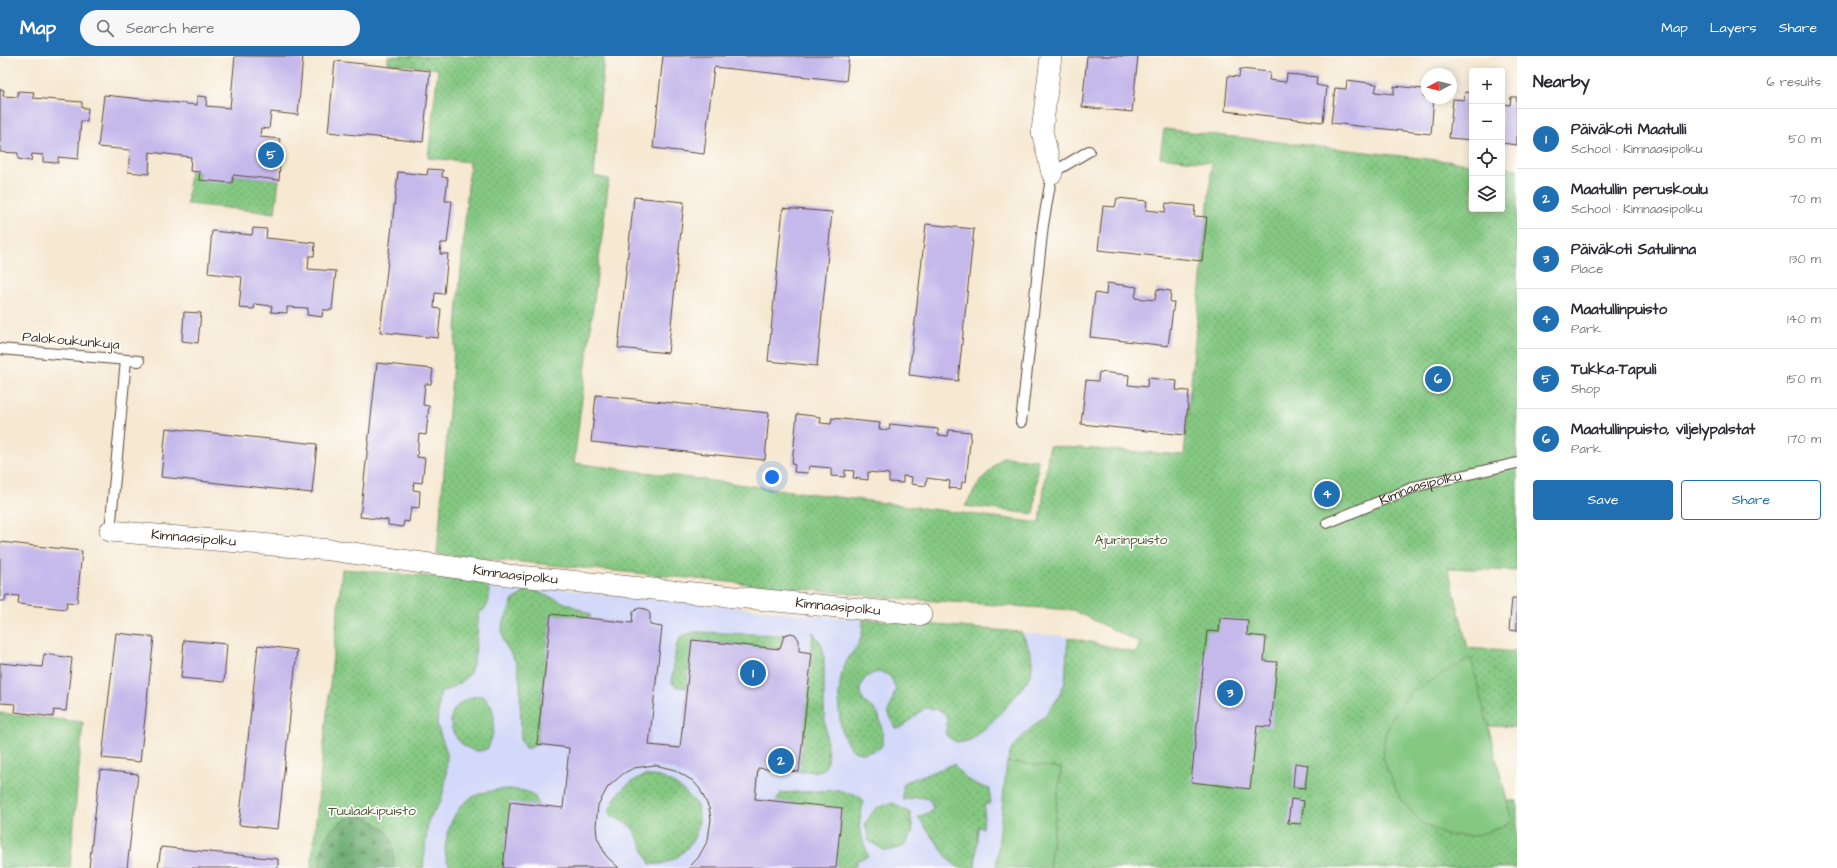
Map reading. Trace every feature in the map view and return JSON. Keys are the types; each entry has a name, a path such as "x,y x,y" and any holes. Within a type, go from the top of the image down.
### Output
{"street":[{"path":"1051,56 1042,131 1052,173"},
{"name":"Kimnaasipolku","path":"110,531 331,550 508,574 921,615"}],"lane":[{"path":"1021,422 1043,225 1052,173 1089,151"},
{"name":"Palokoukunkuja","path":"0,349 139,361"},
{"path":"110,531 126,360"},
{"name":"Kimnaasipolku","path":"1327,523 1417,486 1517,463"}],"shaded area":[{"path":"451,578 832,617 1062,636 1136,654 1120,868 423,868"}],"green space":[{"name":"Ajurinpuisto","path":"388,56 604,56 594,176 609,179 574,463 1040,523 1049,446 1184,455 1212,163 1160,157 1164,129 1469,164 1469,212 1505,212 1505,167 1517,169 1517,571 1448,568 1468,648 1517,652 1517,727 1487,726 1507,801 1517,801 1517,868 1049,868 1061,768 1007,762 1013,746 1045,715 1058,698 1065,681 1068,637 1136,653 1140,643 1073,610 905,599 437,554 470,162 428,158 438,69 388,63"},
{"path":"190,171 200,172 232,183 233,175 279,180 275,213 187,204"},
{"path":"1002,457 1038,460 1034,514 965,506 977,486"},
{"name":"Tuulaakipuisto","path":"342,569 481,581 490,590 487,606 479,613 472,668 469,674 460,683 440,693 437,725 447,753 446,779 441,801 428,821 423,868 311,868"},
{"path":"529,589 590,614 590,618 551,615 537,744 530,748 525,748 521,741 520,682 517,664 503,641 502,626 513,600"},
{"path":"863,619 1021,632 1031,657 1031,673 1022,688 994,720 970,740 957,742 946,735 947,720 944,713 933,709 925,708 901,728 895,728 888,712 896,689 895,686 891,678 886,674 880,672 874,673 864,680 860,692 863,700 878,713 883,741 880,748 865,753 857,752 854,751 848,744 843,735 839,712 839,700 843,669 861,638 863,631"},
{"path":"694,632 784,635 780,649 692,640 687,688 675,686 672,683 676,646 681,636"},
{"path":"813,632 822,645 824,657 824,708 828,759 825,768 819,771 799,772"},
{"path":"1471,658 1512,821 1494,830 1472,836 1446,835 1422,823 1401,800 1383,759 1385,735 1394,715 1410,693"},
{"path":"479,695 486,699 490,704 493,711 494,726 488,748 478,751 469,748 460,742 454,733 451,722 453,711 462,702"},
{"path":"0,713 83,722 70,868 0,868"},
{"path":"1007,762 1061,768 1049,868 996,868"},
{"path":"954,764 957,769 969,780 979,786 990,789 990,804 985,804 983,828 978,827 975,868 959,868 950,861 918,817 931,812 933,807 929,799 918,797 903,800 903,783"},
{"path":"643,776 659,777 676,785 694,801 697,806 699,816 698,827 694,837 681,854 661,864 650,864 634,830 629,825 609,814 617,795 621,790 631,782"},
{"path":"510,789 528,792 534,796 538,805 503,868 451,868 445,849 446,841 455,814 461,806 477,795"},
{"path":"838,790 859,796 863,803 859,827 868,856 858,860 854,868 836,868 776,801 781,793"},
{"path":"893,803 910,813 913,831 903,847 886,851 869,841 865,823 876,808"},
{"path":"361,816 379,825 389,835 392,841 394,868 320,868 322,848 331,830 344,820"}],"building":[{"path":"235,56 303,56 298,115 271,112 269,129 261,128 260,137 280,139 277,163 280,164 279,180 233,175 232,183 199,180 200,172 190,171 191,157 150,152 149,174 128,172 130,150 98,147 104,95 197,105 197,96 207,97 206,106 230,108"},
{"path":"663,56 849,56 846,81 714,67 704,154 653,148"},
{"path":"1087,56 1138,56 1132,112 1082,107"},
{"path":"335,61 430,71 423,142 328,132"},
{"path":"1240,69 1270,72 1269,80 1286,82 1287,74 1317,77 1316,85 1327,87 1323,122 1225,111 1228,76 1239,77"},
{"path":"1347,80 1377,84 1375,92 1394,94 1394,86 1421,89 1421,104 1434,104 1431,134 1331,123 1335,88 1346,89"},
{"path":"0,89 4,90 3,96 18,97 18,91 34,92 33,98 82,102 82,108 88,108 87,122 81,121 78,159 58,157 58,163 43,162 43,155 32,154 31,161 18,159 18,153 0,152"},
{"path":"1465,92 1469,93 1469,140 1449,138 1452,104 1457,104 1457,99 1464,100"},
{"path":"1511,97 1517,97 1517,145 1505,143 1505,104 1510,105"},
{"path":"428,169 443,170 442,177 448,178 445,201 452,201 447,243 441,243 440,254 448,254 444,294 435,293 434,308 441,309 438,338 380,332 398,172 427,175"},
{"path":"634,197 684,202 668,353 618,348"},
{"path":"1117,198 1147,201 1146,210 1165,212 1166,203 1195,206 1194,216 1207,217 1202,261 1098,250 1103,206 1115,207"},
{"path":"783,208 832,212 817,366 768,361"},
{"path":"926,224 974,229 958,381 909,375"},
{"path":"253,228 267,229 266,238 315,243 314,256 309,256 308,269 336,271 332,310 323,310 322,317 307,315 308,308 287,307 287,313 271,312 272,306 255,304 254,309 239,308 242,277 208,273 212,231 252,235"},
{"path":"1107,283 1137,287 1135,298 1155,300 1157,289 1171,291 1170,302 1174,302 1168,346 1090,337 1095,293 1106,295"},
{"path":"184,312 201,313 198,343 182,341"},
{"path":"377,363 433,369 431,384 425,384 423,405 429,406 426,435 419,434 417,457 425,458 422,483 414,482 413,490 420,491 419,508 411,507 409,522 404,521 403,527 388,525 388,520 360,517"},
{"path":"1099,372 1129,375 1128,385 1147,387 1148,378 1177,381 1176,390 1189,391 1185,435 1081,424 1086,380 1098,381"},
{"path":"596,395 769,413 765,460 591,442"},
{"path":"797,414 821,417 820,423 831,424 832,418 880,423 879,429 889,430 890,424 938,429 938,435 948,436 949,430 971,432 966,482 962,482 961,489 949,488 950,481 927,478 926,486 911,484 912,477 903,476 903,483 889,482 889,474 868,472 868,480 853,478 854,471 845,470 845,477 831,476 831,468 809,466 808,473 794,472 795,465 792,464"},
{"path":"166,428 317,444 312,493 161,477"},
{"path":"0,542 82,551 77,603 67,602 66,609 18,604 19,596 6,595 5,601 0,601"},
{"path":"1512,598 1517,598 1517,631 1509,630"},
{"path":"639,608 646,609 650,614 650,625 662,627 649,745 680,748 692,640 780,649 784,635 791,633 795,634 799,640 799,651 812,653 799,772 758,768 755,799 842,808 836,868 688,868 698,858 708,840 711,819 709,808 700,789 693,781 675,770 655,765 634,768 624,773 608,787 598,805 596,826 597,837 606,856 619,868 503,868 510,802 563,808 569,748 537,744 551,614 632,623 633,612"},
{"path":"1220,618 1248,620 1247,635 1266,637 1264,661 1277,662 1271,727 1257,726 1250,789 1191,782 1207,631 1219,632"},
{"path":"116,633 154,637 140,762 102,758"},
{"path":"184,640 227,644 224,682 181,678"},
{"path":"258,645 297,650 278,829 239,825"},
{"path":"44,654 72,658 66,711 54,710 53,717 15,712 16,704 0,703 0,663 42,667"},
{"path":"1295,763 1308,765 1305,788 1293,787"},
{"path":"100,770 138,774 127,868 89,868"},
{"path":"1291,799 1304,801 1301,824 1288,823"},
{"path":"161,847 278,859 278,868 158,868"}],"place":[{"name":"Tukka-Tapuli","path":"271,155"},
{"name":"Maatullinpuisto, viljelypalstat","path":"1438,379"},
{"name":"Maatullinpuisto","path":"1327,494"},
{"name":"Päiväkoti Maatulli","path":"753,673"},
{"name":"Päiväkoti Satulinna","path":"1230,693"},
{"name":"Maatullin peruskoulu","path":"781,761"}]}
